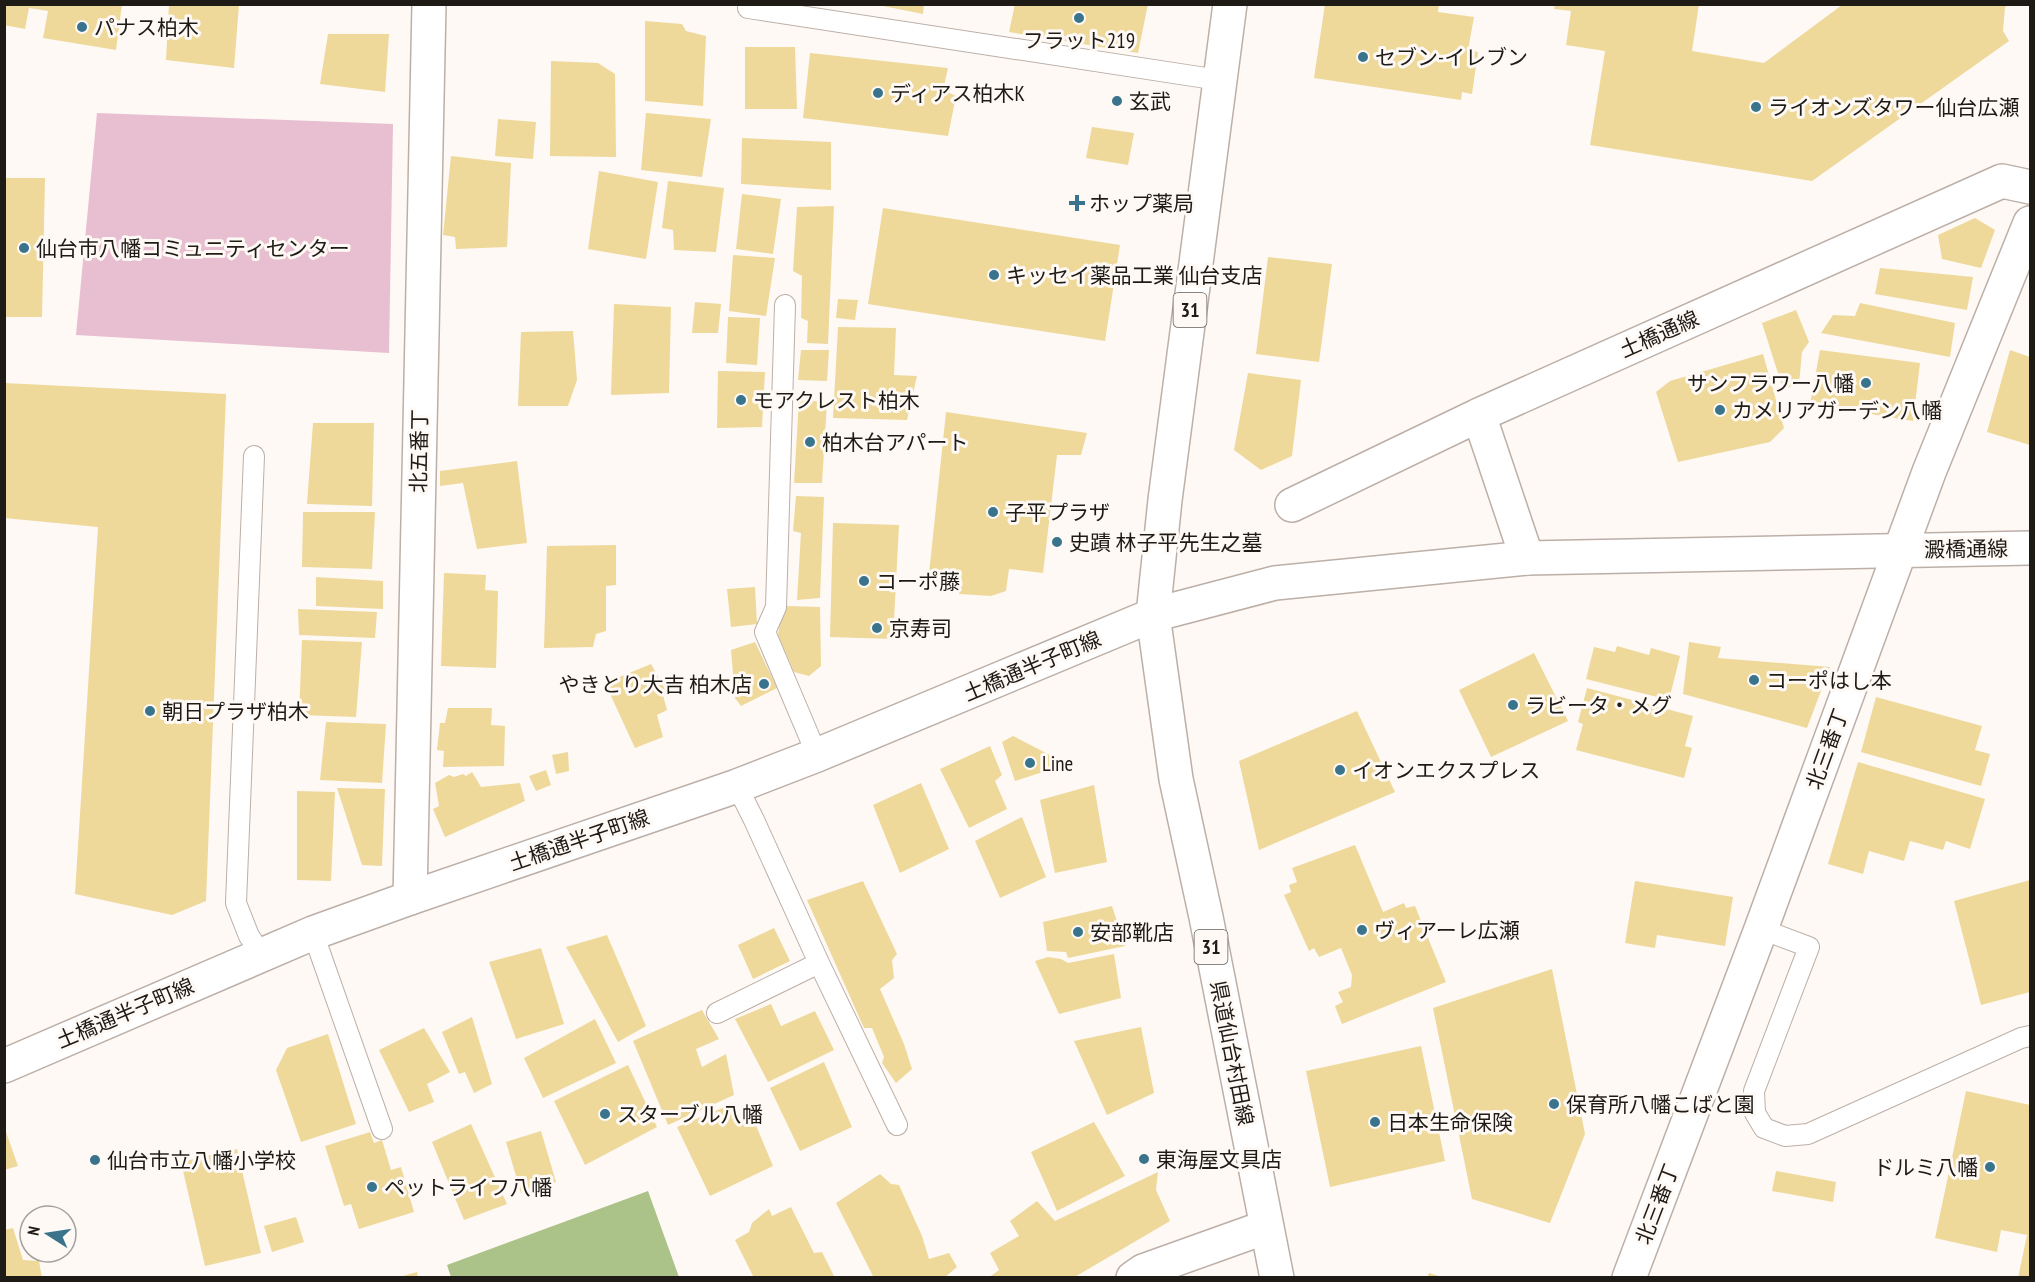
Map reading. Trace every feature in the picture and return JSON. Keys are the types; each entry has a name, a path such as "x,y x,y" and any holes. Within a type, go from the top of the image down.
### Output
{"street":[{"name":"北五番丁","path":"410,898 429,4"},
{"name":"31","path":"1153,615 1165,500 1230,4"},
{"name":"土橋通線","path":"1292,505 1479,415 2002,181 2031,187"},
{"name":"北三番丁","path":"1629,1278 1929,472 2031,223"},
{"path":"1479,415 1527,558"},
{"name":"澱橋通線","path":"1527,558 2031,548"},
{"name":"土橋通半子町線","path":"4,1065 313,933 737,786 1153,615 1275,583 1527,558"},
{"name":"県道仙台村田線","path":"1153,615 1176,779 1206,917 1277,1278"},
{"path":"1133,1278 1143,1271 1266,1227"}],"lane":[{"path":"748,8 1220,80"},
{"path":"785,305 776,607 765,632 817,755"},
{"path":"254,456 236,903 249,936 262,955"},
{"path":"737,786 897,1125"},
{"path":"1761,928 1809,947 1754,1091 1755,1113 1764,1128 1785,1136 1808,1134 2021,1038 2031,1036"},
{"path":"313,933 382,1128"},
{"path":"717,1013 819,963"}],"shaded area":[{"path":"97,113 393,124 389,353 76,335"},
{"path":"648,1191 679,1277 451,1277 447,1265"}],"building":[{"name":"パナス柏木","path":"4,4 122,4 116,50 43,38 48,11 29,8 25,29 4,25"},
{"path":"169,4 239,4 234,68 166,60"},
{"path":"873,4 924,4 923,14"},
{"name":"フラット219","path":"1015,4 1148,4 1138,53 1009,32"},
{"path":"1325,4 1439,4 1438,12 1474,17 1468,50 1478,52 1472,94 1462,92 1461,100 1314,78"},
{"name":"ライオンズタワー仙台広瀬","path":"1555,4 1699,4 1692,51 1764,63 1842,5 2009,5 2005,7 2003,31 2009,41 1812,181 1590,145 1605,51 1566,45 1571,11 1554,9"},
{"path":"645,21 682,24 686,31 706,36 703,106 645,101"},
{"path":"328,34 389,34 385,92 320,84"},
{"path":"745,47 795,47 797,109 745,109"},
{"name":"ディアス柏木K","path":"810,53 948,68 943,90 956,96 948,136 803,118"},
{"path":"551,61 598,63 615,74 616,157 550,156"},
{"path":"646,113 711,119 702,177 641,170"},
{"path":"498,119 536,122 533,159 495,156"},
{"path":"1092,127 1134,133 1128,165 1086,158"},
{"path":"742,138 831,142 831,190 741,184"},
{"path":"451,156 511,163 507,247 456,249 455,237 443,235"},
{"path":"599,171 658,182 646,259 588,249"},
{"name":"仙台市八幡コミュニティセンター","path":"4,178 45,178 42,317 4,317"},
{"path":"668,181 724,188 716,252 674,250 673,230 662,228"},
{"path":"742,194 781,199 773,254 736,249"},
{"path":"834,206 828,344 807,343 808,321 801,318 802,276 793,271 797,207"},
{"name":"キッセイ薬品工業 仙台支店","path":"883,208 1120,245 1105,341 868,304"},
{"path":"1975,218 1995,230 1981,268 1942,259 1938,235"},
{"path":"733,255 775,258 766,316 729,311"},
{"path":"1268,257 1332,264 1319,362 1256,354"},
{"path":"1880,268 1973,277 1967,310 1875,294"},
{"path":"838,299 858,300 855,320 836,318"},
{"path":"695,302 721,304 718,333 692,333"},
{"path":"1860,303 1955,323 1950,357 1821,333 1833,315 1855,316"},
{"path":"614,304 671,307 669,393 611,395"},
{"path":"1796,310 1809,342 1802,352 1799,384 1783,389 1762,323"},
{"path":"728,317 760,318 757,365 726,363"},
{"path":"838,327 896,328 894,375 917,376 907,420 833,418"},
{"path":"573,331 577,380 568,406 518,406 521,332"},
{"path":"801,350 829,350 827,381 798,380"},
{"name":"サンフラワー八幡","path":"1820,350 1920,363 1913,421 1810,404"},
{"path":"2010,350 2030,357 2030,445 1987,432"},
{"name":"カメリアガーデン八幡","path":"1763,354 1784,428 1770,442 1678,462 1656,392 1670,381"},
{"name":"モアクレスト柏木","path":"718,371 765,372 762,427 717,428"},
{"path":"1248,373 1301,380 1292,456 1261,470 1234,450"},
{"name":"朝日プラザ柏木","path":"4,383 226,394 206,901 172,915 75,894 98,527 4,518"},
{"name":"柏木台アパート","path":"799,400 827,402 822,483 794,483"},
{"name":"子平プラザ","path":"946,412 1087,433 1081,455 1057,455 1043,573 1009,569 1006,591 991,596 959,594 957,577 929,574"},
{"path":"313,423 374,423 372,506 307,504"},
{"path":"517,461 527,543 477,549 463,483 440,486 440,471"},
{"path":"796,496 824,497 820,598 797,600 801,533 793,531"},
{"path":"303,512 375,512 372,569 302,567"},
{"name":"コーポ藤","path":"833,523 899,525 893,639 830,637"},
{"path":"616,545 616,585 606,586 606,631 596,634 593,647 544,648 547,546"},
{"path":"444,573 486,575 485,590 498,591 496,668 441,666"},
{"path":"316,577 383,581 383,609 316,606"},
{"path":"755,587 757,624 731,627 727,589"},
{"path":"785,606 820,607 821,666 809,676 794,672 778,635"},
{"path":"298,609 377,612 375,638 299,635"},
{"path":"302,640 362,642 356,717 299,715"},
{"path":"755,642 777,688 741,706 735,698 731,650"},
{"name":"コーポはし本","path":"1689,642 1721,647 1718,658 1830,667 1807,728 1683,694"},
{"path":"1617,646 1649,655 1651,648 1680,656 1669,700 1586,679 1594,647 1615,652"},
{"name":"ラビータ・メグ","path":"1534,653 1568,721 1491,757 1459,690"},
{"path":"651,664 666,691 662,692 667,710 657,715 663,737 635,748 605,683"},
{"path":"1587,688 1693,716 1685,746 1692,748 1684,778 1576,750 1583,724 1578,722"},
{"path":"1876,697 1982,726 1975,750 1990,754 1981,786 1861,752"},
{"path":"448,708 492,708 491,725 505,726 504,766 443,767 444,751 437,750 440,723 445,723"},
{"path":"1357,711 1395,792 1259,850 1239,761"},
{"path":"326,722 386,724 382,783 320,780"},
{"path":"1013,736 1067,764 1015,781 1002,742"},
{"path":"990,746 1002,775 995,781 1007,809 969,828 940,769"},
{"path":"568,752 569,771 556,774 552,755"},
{"path":"1858,762 1985,799 1970,849 1946,841 1943,850 1910,841 1904,861 1869,851 1863,874 1828,864"},
{"path":"546,770 551,785 536,791 529,776"},
{"path":"472,772 481,787 520,783 525,801 445,837 433,809 439,806 435,783 449,775 454,777 463,774 466,776"},
{"path":"921,783 949,849 900,873 873,805"},
{"path":"1094,785 1107,862 1055,873 1040,800"},
{"path":"337,788 385,789 382,866 362,865"},
{"path":"297,791 335,792 331,881 297,880"},
{"path":"1022,817 1046,877 1000,898 975,841"},
{"name":"ヴィアーレ広瀬","path":"1355,845 1383,912 1404,903 1406,908 1415,906 1446,982 1342,1024 1335,1006 1343,1002 1338,992 1351,987 1352,975 1341,948 1319,957 1314,948 1309,951 1284,895 1291,892 1289,885 1297,882 1292,868"},
{"path":"2030,880 2030,992 1981,1005 1954,901"},
{"path":"863,881 897,954 892,960 894,978 880,989 904,1044 912,1069 896,1083 882,1063 884,1057 872,1028 864,1028 807,900"},
{"path":"1635,881 1733,897 1725,946 1657,935 1655,948 1625,943"},
{"path":"1112,906 1125,946 1068,958 1066,952 1047,951 1043,922"},
{"path":"774,928 790,961 753,979 738,945"},
{"path":"607,935 646,1026 618,1042 566,947"},
{"path":"541,948 564,1024 516,1039 489,962"},
{"path":"1114,954 1121,998 1059,1014 1035,961 1048,957 1061,959 1068,963"},
{"path":"1552,969 1585,1134 1550,1223 1472,1199 1433,1008"},
{"path":"771,1004 781,1026 815,1011 834,1050 768,1082 735,1019"},
{"path":"702,1010 719,1039 696,1049 702,1067 726,1054 734,1095 668,1125 633,1041"},
{"path":"472,1017 492,1084 474,1093 465,1072 459,1074 442,1032"},
{"path":"595,1019 616,1063 543,1098 524,1058"},
{"path":"1141,1027 1154,1093 1107,1115 1074,1041"},
{"path":"424,1028 450,1072 427,1084 434,1102 409,1112 379,1050"},
{"path":"328,1034 356,1124 301,1142 276,1070 287,1048"},
{"path":"1421,1046 1445,1161 1330,1187 1306,1071"},
{"path":"824,1062 852,1127 800,1151 770,1088"},
{"name":"スターブル八幡","path":"628,1065 657,1127 585,1165 554,1101"},
{"name":"ドルミ八幡","path":"1966,1091 2030,1105 2030,1278 2018,1278 2027,1235 2001,1230 1997,1252 1935,1238"},
{"path":"732,1104 746,1125 755,1123 773,1166 710,1196 677,1127"},
{"path":"1094,1122 1125,1176 1057,1211 1031,1152"},
{"path":"471,1124 507,1204 464,1220 432,1142"},
{"path":"541,1131 556,1182 521,1193 506,1142"},
{"path":"4,1132 6,1132 18,1166 4,1170"},
{"name":"ペットライフ八幡","path":"370,1132 374,1143 382,1140 391,1170 401,1167 414,1212 359,1229 351,1204 344,1206 325,1146"},
{"path":"237,1149 261,1253 205,1266 181,1162"},
{"path":"1776,1171 1836,1182 1833,1202 1772,1191"},
{"path":"1158,1172 1156,1190 1170,1221 1073,1278 988,1278 999,1270 990,1253 1019,1236 1010,1221 1037,1201 1055,1221"},
{"path":"880,1174 891,1184 899,1185 922,1236 929,1259 949,1253 957,1267 944,1278 874,1278 836,1203"},
{"path":"791,1207 814,1253 822,1252 835,1278 754,1278 735,1240 749,1232 752,1223 769,1209 772,1216"},
{"path":"296,1217 304,1242 272,1252 264,1226"},
{"path":"13,1228 18,1244 18,1264 40,1264 42,1278 4,1278 4,1230"},
{"path":"417,1272 418,1278 399,1278 399,1277"},
{"path":"1429,1273 1442,1277 1442,1278 1427,1278"}],"place":[{"name":"フラット219","path":"1079,18"},
{"name":"パナス柏木","path":"82,27"},
{"name":"セブン-イレブン","path":"1363,57"},
{"name":"ディアス柏木K","path":"878,93"},
{"name":"玄武","path":"1117,101"},
{"name":"ライオンズタワー仙台広瀬","path":"1756,107"},
{"name":"ホップ薬局","path":"1077,203"},
{"name":"仙台市八幡コミュニティセンター","path":"24,248"},
{"name":"キッセイ薬品工業 仙台支店","path":"994,275"},
{"name":"サンフラワー八幡","path":"1866,383"},
{"name":"モアクレスト柏木","path":"741,400"},
{"name":"カメリアガーデン八幡","path":"1720,410"},
{"name":"柏木台アパート","path":"810,442"},
{"name":"子平プラザ","path":"993,512"},
{"name":"史蹟 林子平先生之墓","path":"1057,542"},
{"name":"コーポ藤","path":"864,581"},
{"name":"京寿司","path":"877,628"},
{"name":"コーポはし本","path":"1754,680"},
{"name":"やきとり大吉 柏木店","path":"764,684"},
{"name":"ラビータ・メグ","path":"1513,705"},
{"name":"朝日プラザ柏木","path":"150,711"},
{"name":"Line","path":"1030,763"},
{"name":"イオンエクスプレス","path":"1340,770"},
{"name":"ヴィアーレ広瀬","path":"1362,930"},
{"name":"安部靴店","path":"1078,932"},
{"name":"保育所八幡こばと園","path":"1554,1104"},
{"name":"スターブル八幡","path":"605,1114"},
{"name":"日本生命保険","path":"1375,1122"},
{"name":"東海屋文具店","path":"1144,1159"},
{"name":"仙台市立八幡小学校","path":"95,1160"},
{"name":"ドルミ八幡","path":"1990,1167"},
{"name":"ペットライフ八幡","path":"372,1187"}]}
